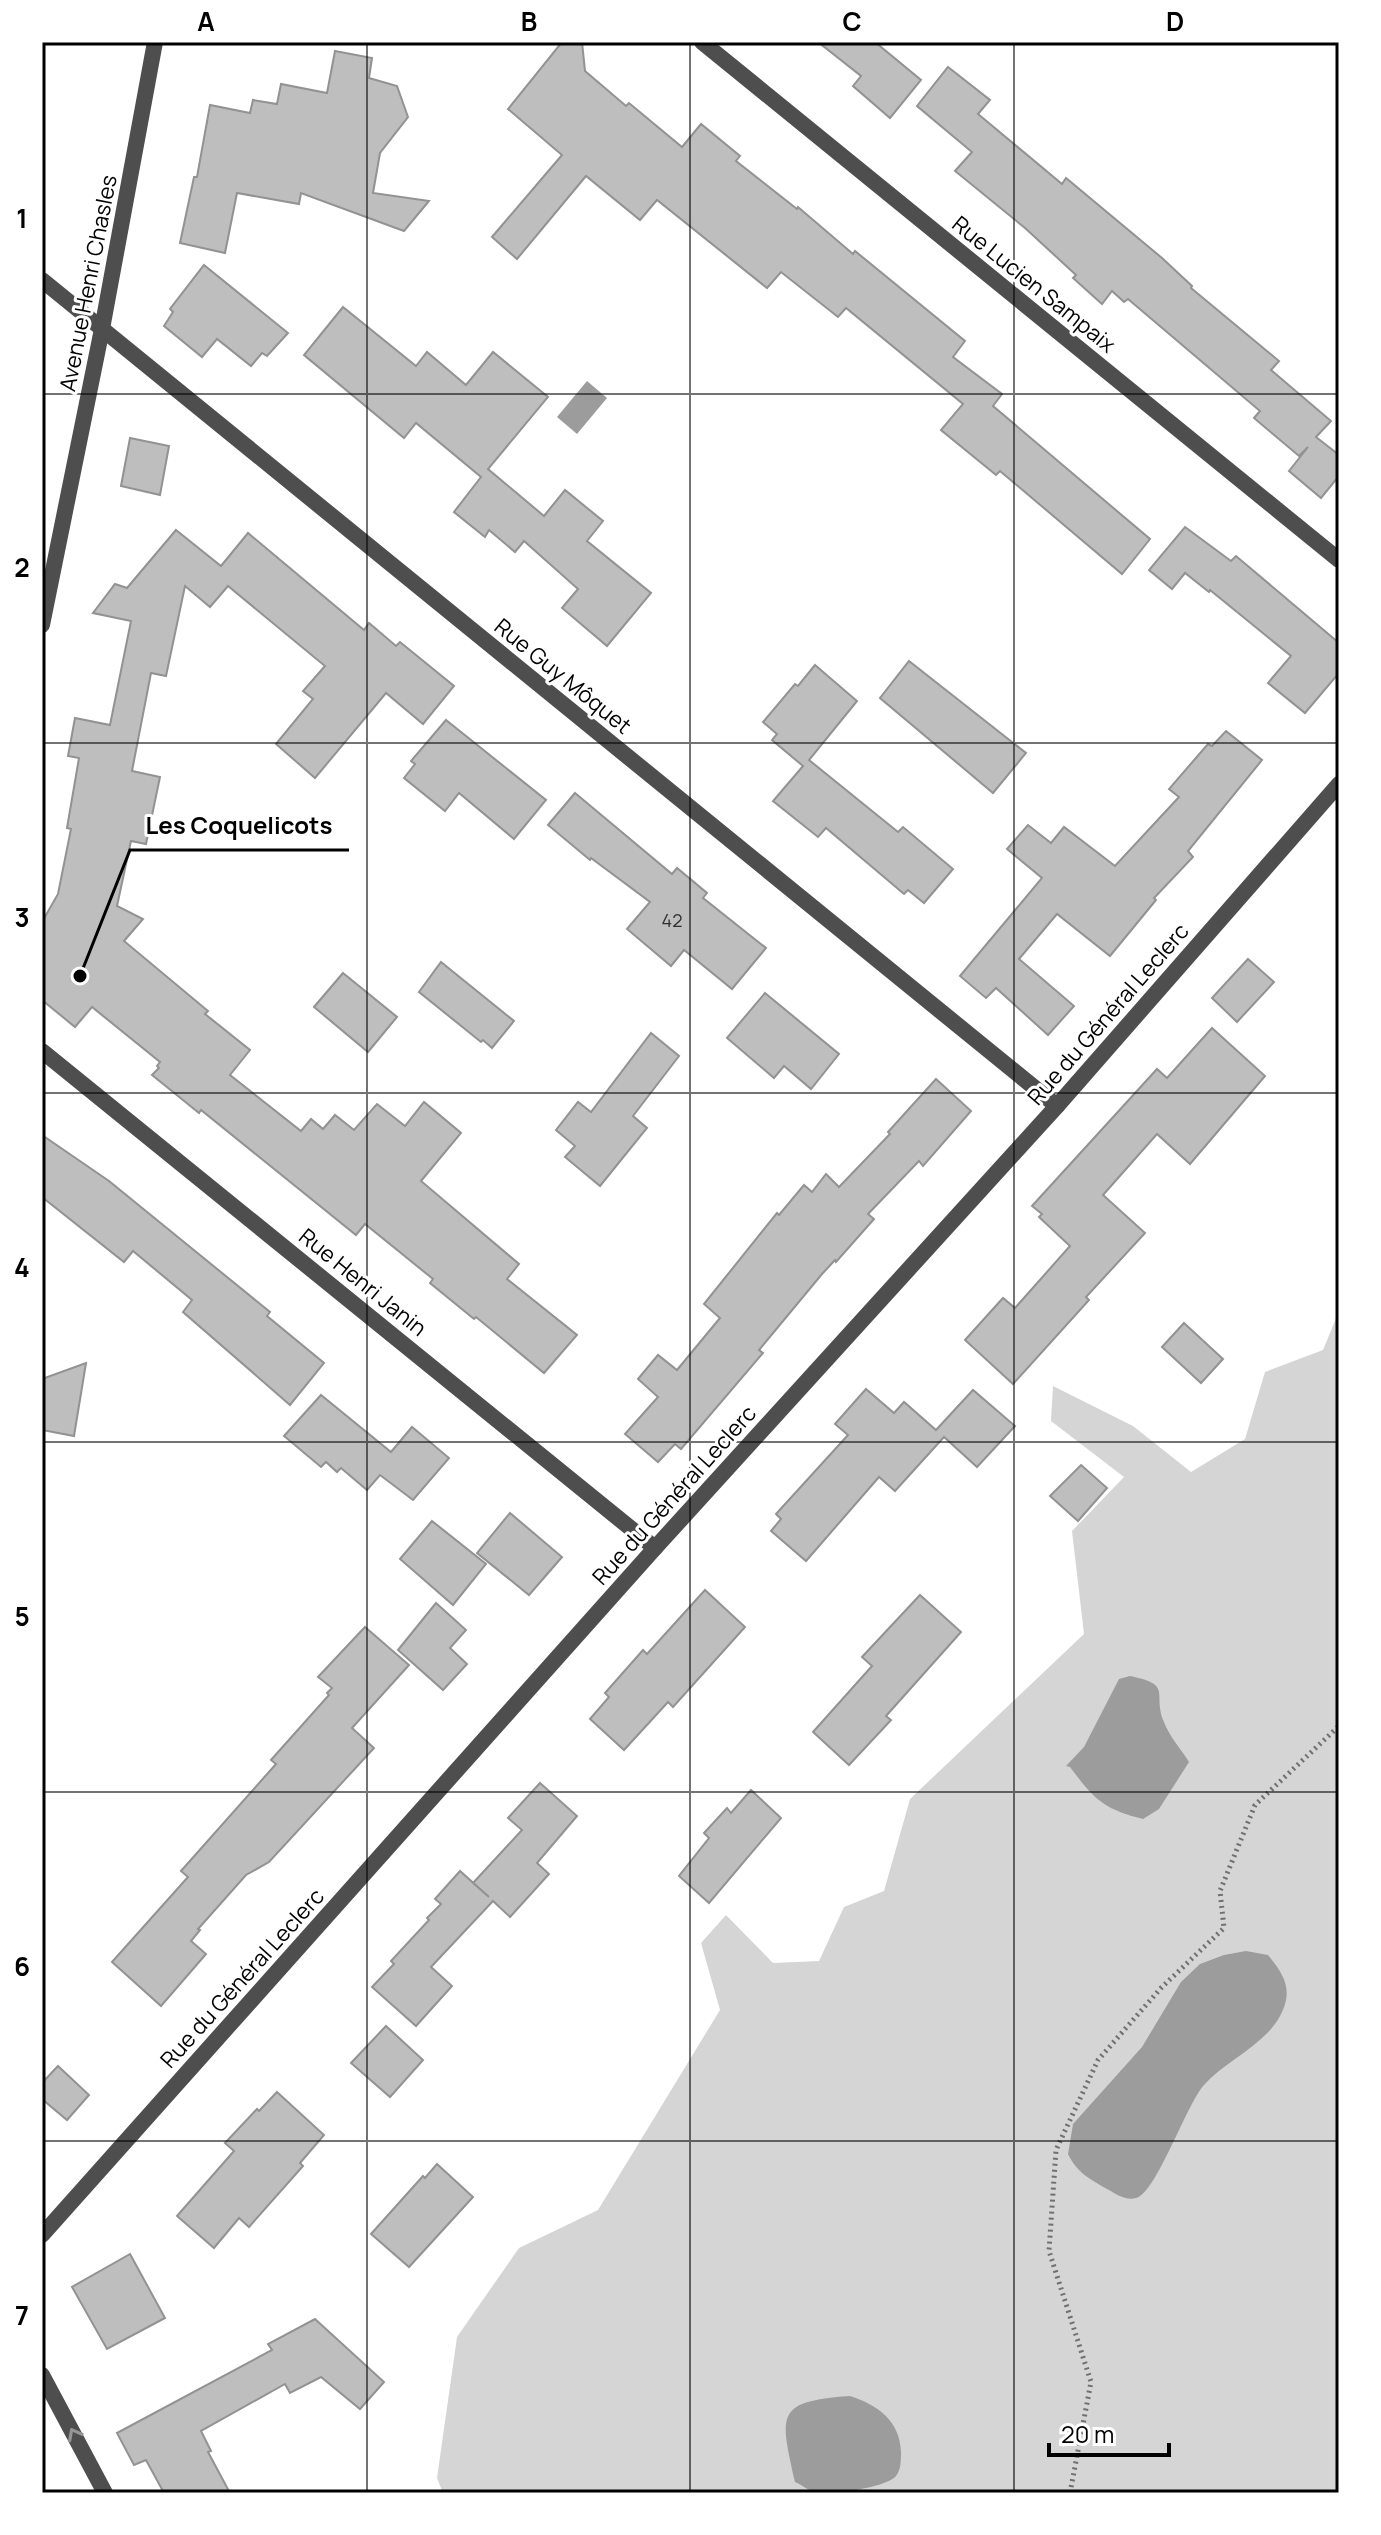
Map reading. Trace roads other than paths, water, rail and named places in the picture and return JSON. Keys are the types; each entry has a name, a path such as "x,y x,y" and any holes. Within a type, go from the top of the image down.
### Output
{"street":[{"name":"Avenue Henri Chasles","path":"42,625 102,329 155,42"},
{"name":"Rue Lucien Sampaix","path":"702,42 1339,560"},
{"name":"Rue Guy Môquet","path":"42,280 1057,1106"},
{"name":"Rue du Général Leclerc","path":"42,2235 655,1548 1057,1106 1339,784"},
{"name":"Rue Henri Janin","path":"42,1051 655,1548"},
{"path":"42,2375 105,2493"}],"place":[{"name":"Les Coquelicots","path":"80,976"}]}
